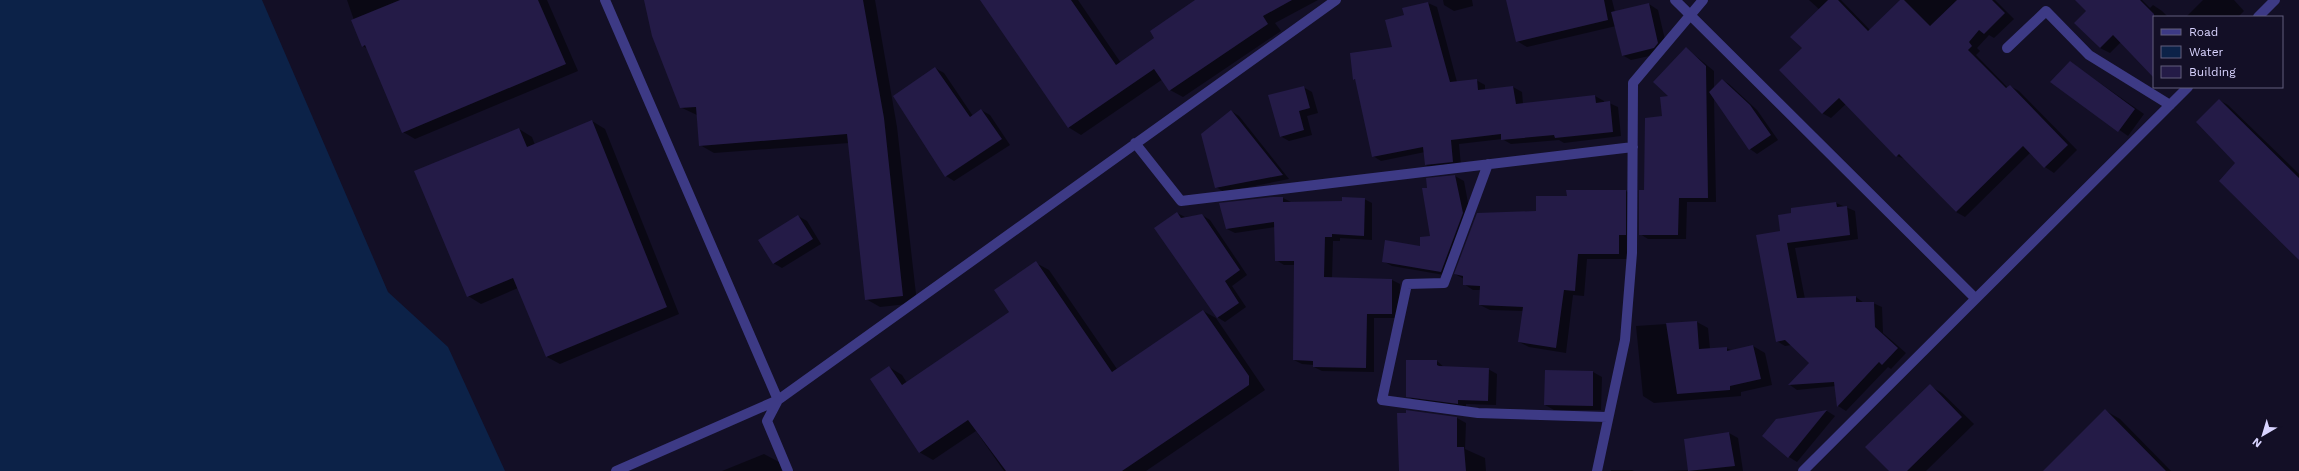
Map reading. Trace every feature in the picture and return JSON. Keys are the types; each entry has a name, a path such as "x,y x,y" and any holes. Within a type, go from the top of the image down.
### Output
{"street":[{"path":"605,0 778,400"},
{"path":"616,471 778,400 1336,0"},
{"path":"1675,0 1975,298"},
{"path":"1597,471 1607,417 1625,340 1632,253 1634,83 1703,0"},
{"path":"2259,16 2275,0"},
{"path":"2007,48 2046,11 2089,56 2170,105"},
{"path":"1804,471 1975,298 2187,88"},
{"path":"1135,144 1181,202 1633,147"},
{"path":"1488,164 1444,283 1407,284 1382,400 1478,413 1607,417"},
{"path":"778,400 767,421 788,471"}],"water":[{"path":"0,0 262,0 388,292 448,347 505,471 0,471"}],"building":[{"path":"400,0 538,0 566,64 402,133 365,45 362,47 351,20"},
{"path":"644,0 863,0 884,118 903,296 865,300 847,134 699,146 696,107 680,108 652,36"},
{"path":"980,0 1071,0 1116,65 1154,38 1150,31 1195,0 1292,0 1263,16 1268,24 1169,91 1154,69 1068,128"},
{"path":"1506,0 1604,0 1608,20 1516,42"},
{"path":"1828,0 1838,0 1868,31 1900,0 1904,0 1930,26 1957,0 1992,0 2005,13 1984,34 1979,30 1969,42 1972,46 1968,50 2006,88 2010,85 2068,145 2044,168 2023,146 1956,212 1899,154 1896,157 1839,98 1822,114 1779,70 1802,48 1790,37"},
{"path":"2075,0 2140,0 2154,14 2153,77 2113,35 2100,48 2074,23 2086,11"},
{"path":"1428,2 1450,82 1477,79 1478,90 1513,86 1516,104 1595,95 1596,103 1610,101 1613,132 1555,138 1554,135 1501,140 1501,134 1451,140 1453,162 1425,165 1423,147 1372,157 1355,79 1353,80 1350,53 1392,47 1385,20 1404,15 1402,8"},
{"path":"1649,3 1658,43 1654,48 1622,56 1611,12"},
{"path":"1686,47 1706,66 1708,198 1679,198 1678,235 1639,235 1639,190 1644,190 1645,118 1662,116 1660,97 1668,96 1653,82"},
{"path":"2070,61 2135,109 2118,132 2050,82"},
{"path":"935,67 970,117 981,109 1002,139 945,177 893,96"},
{"path":"1722,79 1750,105 1771,135 1749,150 1709,92"},
{"path":"1304,86 1310,108 1299,111 1304,130 1280,137 1268,95"},
{"path":"2219,99 2299,178 2299,260 2219,181 2235,163 2196,122"},
{"path":"1231,110 1283,175 1215,188 1201,134"},
{"path":"592,120 667,307 546,357 513,278 467,297 414,171 519,128 527,147"},
{"path":"1455,175 1463,213 1441,272 1382,262 1385,240 1420,246 1420,237 1430,236 1422,188 1427,188 1426,178"},
{"path":"1566,190 1626,190 1626,235 1619,235 1619,254 1578,254 1575,291 1564,290 1556,348 1518,342 1523,307 1479,305 1480,286 1463,285 1463,276 1454,274 1477,213 1536,211 1536,196 1567,196"},
{"path":"1283,197 1283,202 1342,201 1342,197 1365,198 1364,236 1332,234 1332,237 1325,237 1324,277 1392,279 1392,314 1367,314 1366,368 1313,367 1313,361 1293,360 1294,261 1275,261 1274,222 1226,229 1219,203"},
{"path":"1836,202 1837,207 1847,206 1850,235 1787,243 1797,298 1856,296 1856,302 1874,302 1875,327 1898,348 1882,365 1879,362 1837,407 1834,382 1788,385 1809,363 1785,340 1776,342 1756,235 1780,231 1778,215 1791,213 1791,208"},
{"path":"1177,212 1181,218 1202,214 1240,270 1225,281 1239,303 1217,318 1154,228"},
{"path":"798,215 813,239 773,264 758,240"},
{"path":"1036,261 1112,372 1203,310 1249,376 1249,385 1122,471 1006,471 968,420 919,453 870,379 889,366 902,385 1009,312 994,290"},
{"path":"1697,321 1699,349 1727,347 1727,351 1753,345 1761,379 1730,386 1730,390 1677,394 1666,323"},
{"path":"1406,360 1437,360 1437,365 1439,366 1489,368 1488,401 1458,400 1458,404 1406,397"},
{"path":"1545,370 1593,371 1593,406 1544,405"},
{"path":"1930,384 1962,417 1907,471 1889,471 1865,447"},
{"path":"2105,409 2166,471 2043,471"},
{"path":"1406,410 1457,417 1457,447 1464,447 1466,471 1399,471 1397,413 1406,413"},
{"path":"1827,410 1788,458 1762,436 1776,419"},
{"path":"1729,432 1735,466 1688,471 1684,439"}]}
